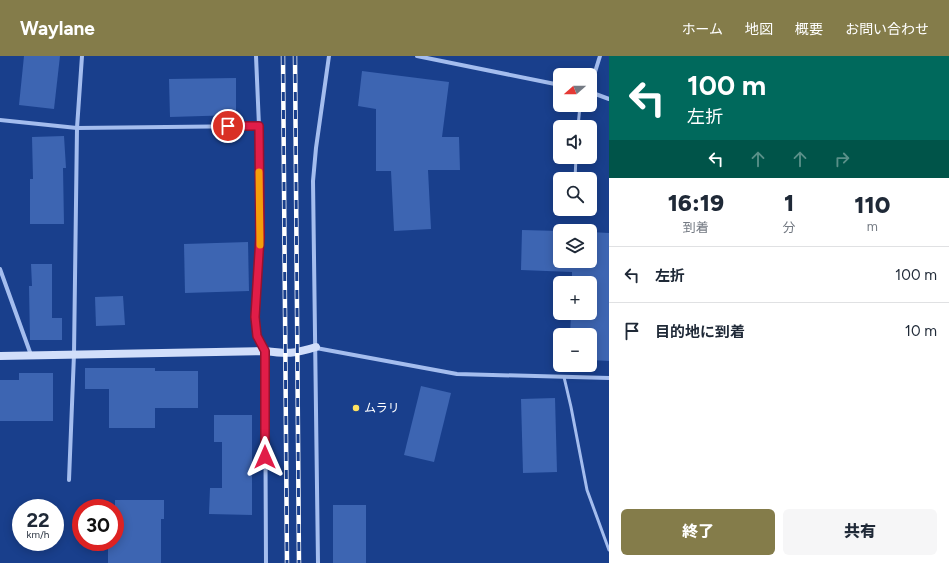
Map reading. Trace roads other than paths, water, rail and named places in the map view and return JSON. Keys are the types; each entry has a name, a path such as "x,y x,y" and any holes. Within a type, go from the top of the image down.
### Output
{"street":[{"path":"69,480 74,354 77,128 82,56"},
{"path":"256,56 259,126 260,237 255,317 257,336 265,351 266,563"},
{"path":"318,563 313,181 325,76 329,56"},
{"path":"417,56 553,85"},
{"path":"596,68 600,56"},
{"path":"597,95 609,100"},
{"path":"0,120 77,128 259,126"},
{"path":"0,269 31,356"},
{"path":"0,356 265,351 291,354 316,347 457,374 609,378"}],"lane":[{"path":"564,377 587,490 609,550"}],"railway":[{"path":"283,56 287,563"},
{"path":"295,56 299,563"}],"place":[{"name":"ムラリ","path":"356,408"}]}
